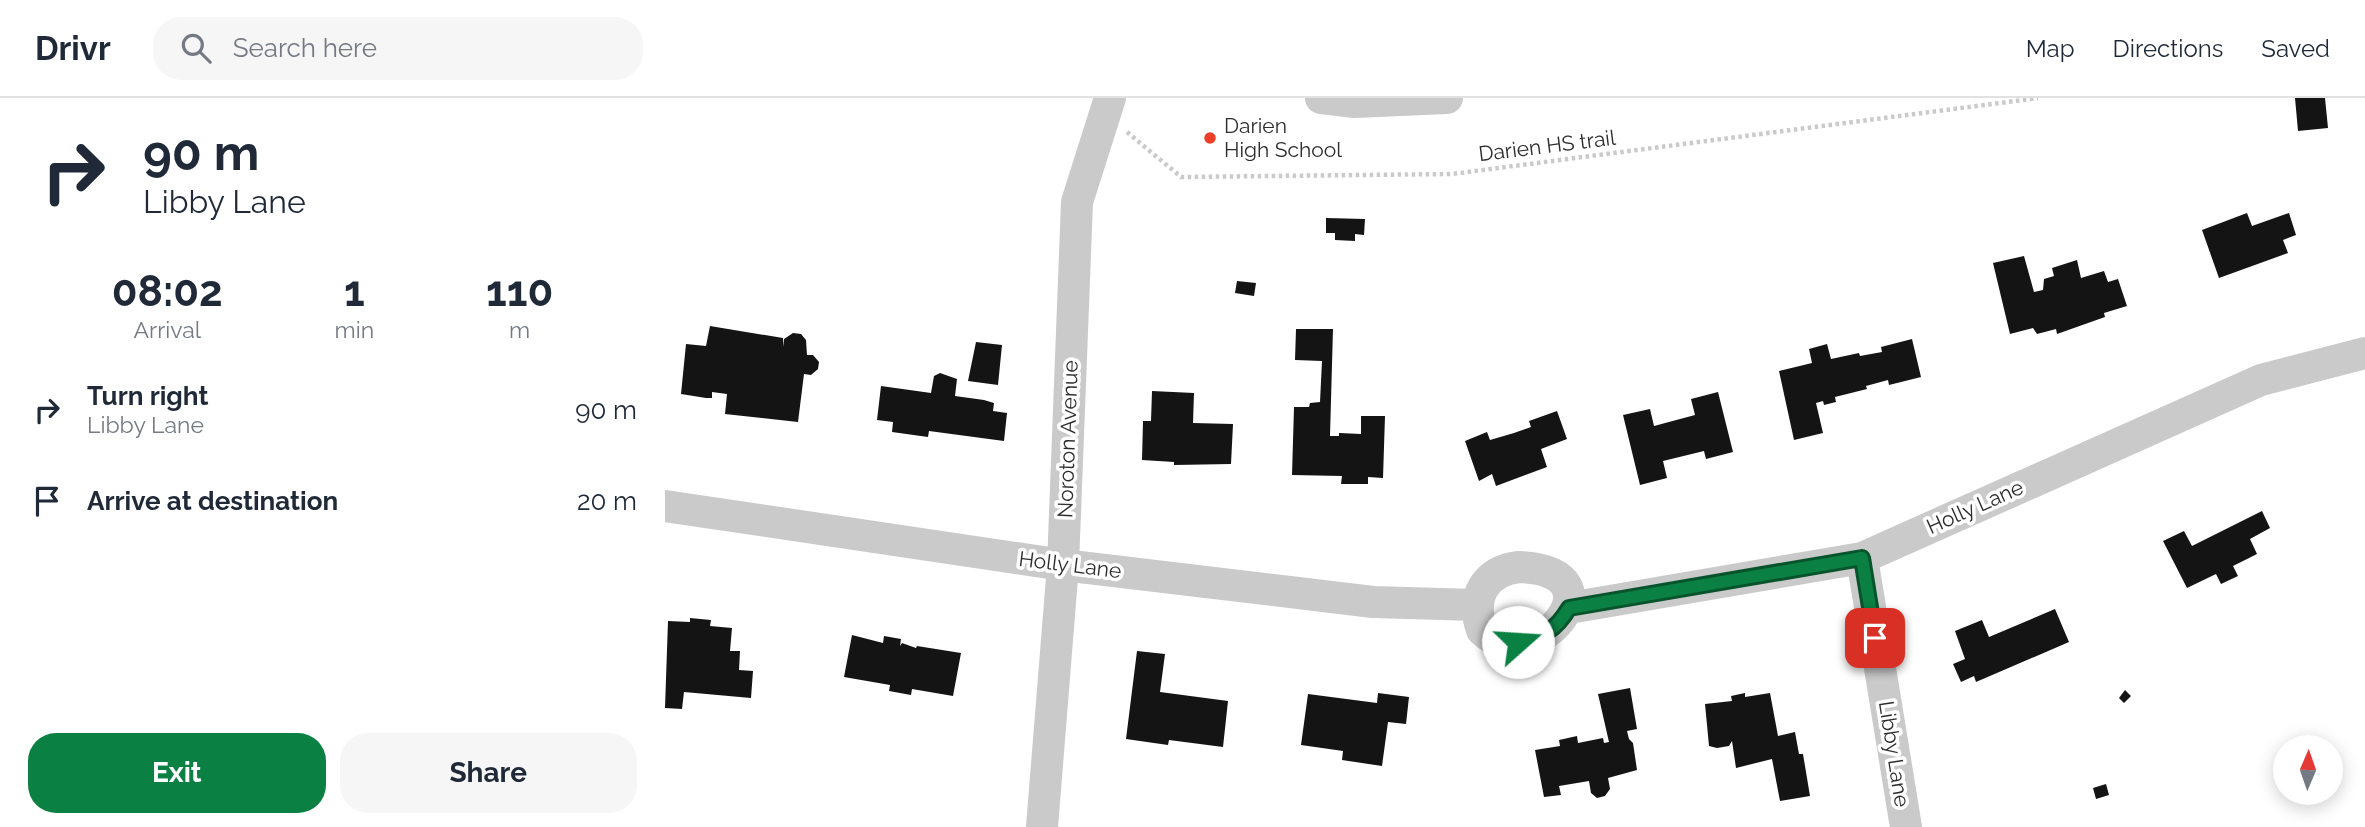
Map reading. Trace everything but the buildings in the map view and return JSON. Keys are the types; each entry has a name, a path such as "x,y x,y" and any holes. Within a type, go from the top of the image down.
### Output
{"street":[{"path":"1321,98 1355,102 1447,98"},
{"name":"Noroton Avenue","path":"1042,827 1063,565 1077,202 1107,106"},
{"name":"Holly Lane","path":"1569,608 1862,558 2262,380 2365,354"},
{"name":"Holly Lane","path":"665,506 1063,565 1373,602 1476,605"},
{"name":"Libby Lane","path":"1862,558 1906,827"},
{"path":"1519,567 1550,572 1564,580 1569,589 1569,608 1552,630 1537,639 1518,642 1489,637 1482,630 1476,605 1480,590 1489,579 1503,569 1519,567"}],"path":[{"name":"Darien HS trail","path":"1107,106 1181,177 1451,174 2038,98"}],"place":[{"name":"Darien High School","path":"1210,138"}],"route":[{"path":"1518,642 1537,639 1552,630 1569,608 1862,558 1875,638"}]}
